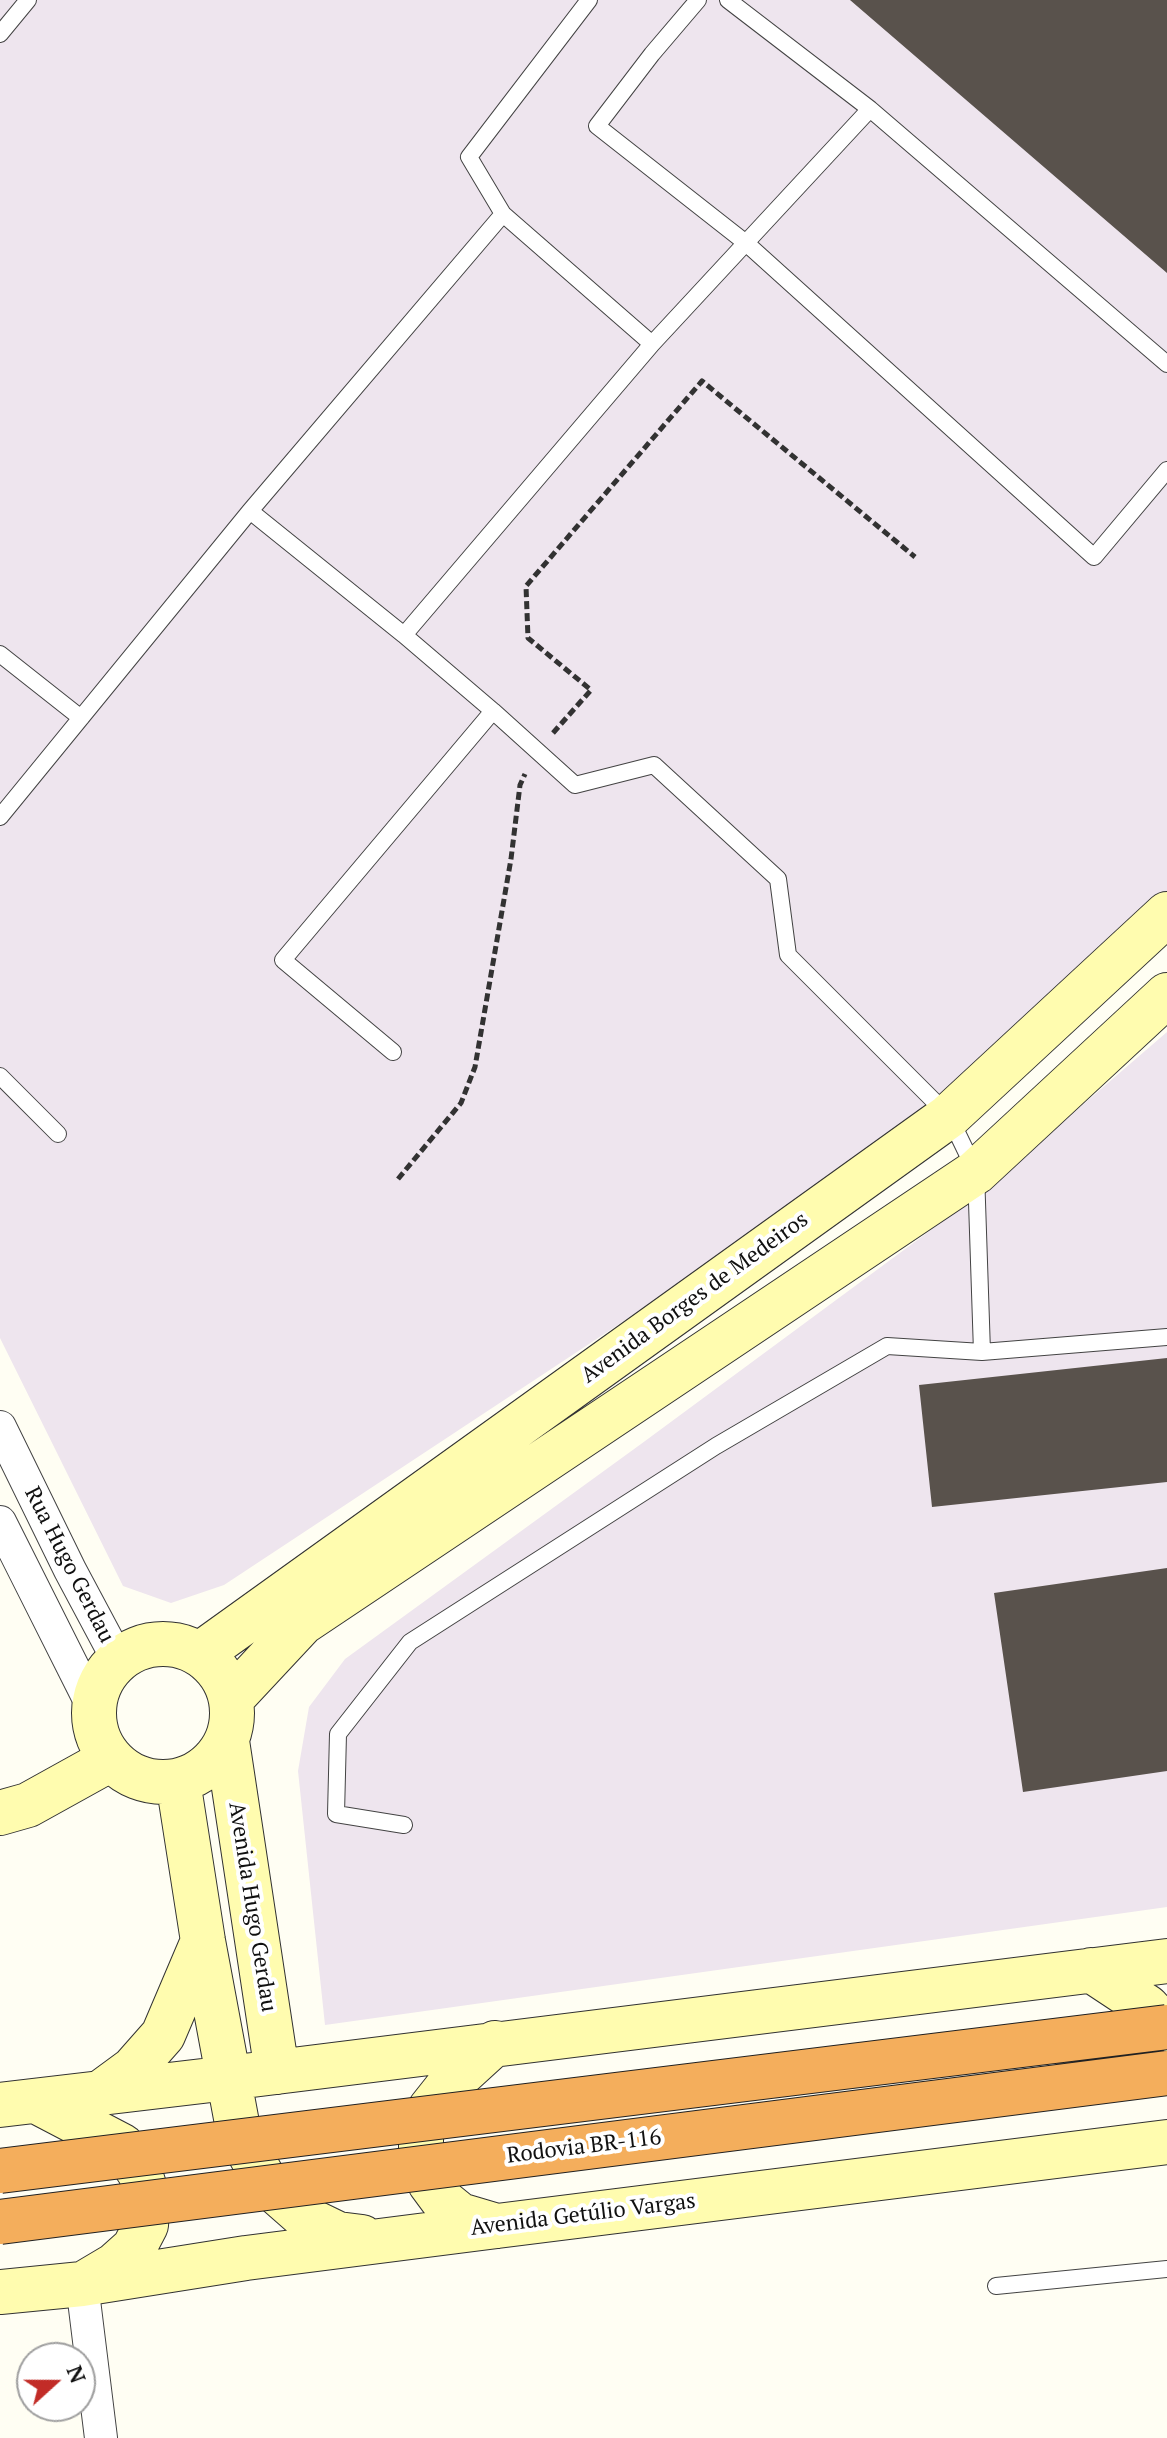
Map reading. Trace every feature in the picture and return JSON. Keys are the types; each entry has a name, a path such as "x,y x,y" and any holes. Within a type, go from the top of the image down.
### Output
{"highway":[{"path":"0,2171 1167,2028"},
{"name":"Rodovia BR-116","path":"0,2222 1167,2073"}],"street":[{"name":"Avenida Borges de Medeiros","path":"200,1654 949,1116 1167,914"},
{"name":"Avenida Borges de Medeiros","path":"229,1720 302,1623 976,1172 1167,995"},
{"name":"Rua Hugo Gerdau","path":"0,1427 8,1463 118,1660"},
{"name":"Rua Hugo Gerdau","path":"0,1522 94,1709"},
{"path":"158,1644 179,1646 200,1654 214,1666 225,1682 229,1720 216,1759 198,1774 178,1781 159,1783 125,1771 111,1759 101,1744 96,1727 94,1709 106,1674 118,1660 137,1649 158,1644"},
{"name":"Avenida Hugo Gerdau","path":"229,1720 277,2072"},
{"path":"0,1813 28,1805 111,1759"},
{"path":"178,1781 239,2134 266,2183 307,2219 338,2234 393,2239"},
{"path":"99,2094 133,2069 163,2035 200,1922 252,1899"},
{"path":"18,2103 1167,1961"},
{"path":"1091,1970 1147,2007 1167,2028"},
{"path":"495,2043 449,2085 430,2109 421,2136 421,2159 430,2183 444,2202 460,2215 497,2226"},
{"path":"18,2103 122,2146 140,2173 148,2198 146,2225 134,2248 115,2265 82,2284 101,2438"},
{"name":"Avenida Getúlio Vargas","path":"0,2292 82,2284 246,2258 1162,2137"}],"lane":[{"path":"0,34 28,0"},
{"path":"589,0 469,157 503,214 652,344"},
{"path":"698,0 597,126 746,243 1094,557 1167,470"},
{"path":"728,0 870,109 1167,364"},
{"path":"404,635 652,344 870,109"},
{"path":"0,817 250,511 503,214"},
{"path":"250,511 404,635 575,785 654,765 778,879 788,955 949,1116 976,1172 982,1352"},
{"path":"0,654 81,718"},
{"path":"393,1052 283,960 493,711"},
{"path":"0,1076 58,1134"},
{"path":"404,1825 336,1814 338,1734 410,1642 716,1446 887,1346 982,1352 1167,1337"},
{"path":"996,2286 1167,2269"}],"path":[{"path":"566,717 591,690 528,638 526,586 702,381 915,557"},
{"path":"398,1179 461,1103 475,1067 511,859 520,785 537,751"}],"shaded area":[{"path":"0,0 1167,0 1167,894 898,1140 224,1585 171,1603 123,1586 0,1338"},
{"path":"1167,1032 1167,1907 325,2025 298,1771 309,1707 345,1659 977,1196"}],"building":[{"path":"850,0 1167,0 1167,273"},
{"path":"1167,1358 1167,1482 932,1507 919,1385"},
{"path":"1167,1568 1167,1771 1023,1792 994,1593"}]}
